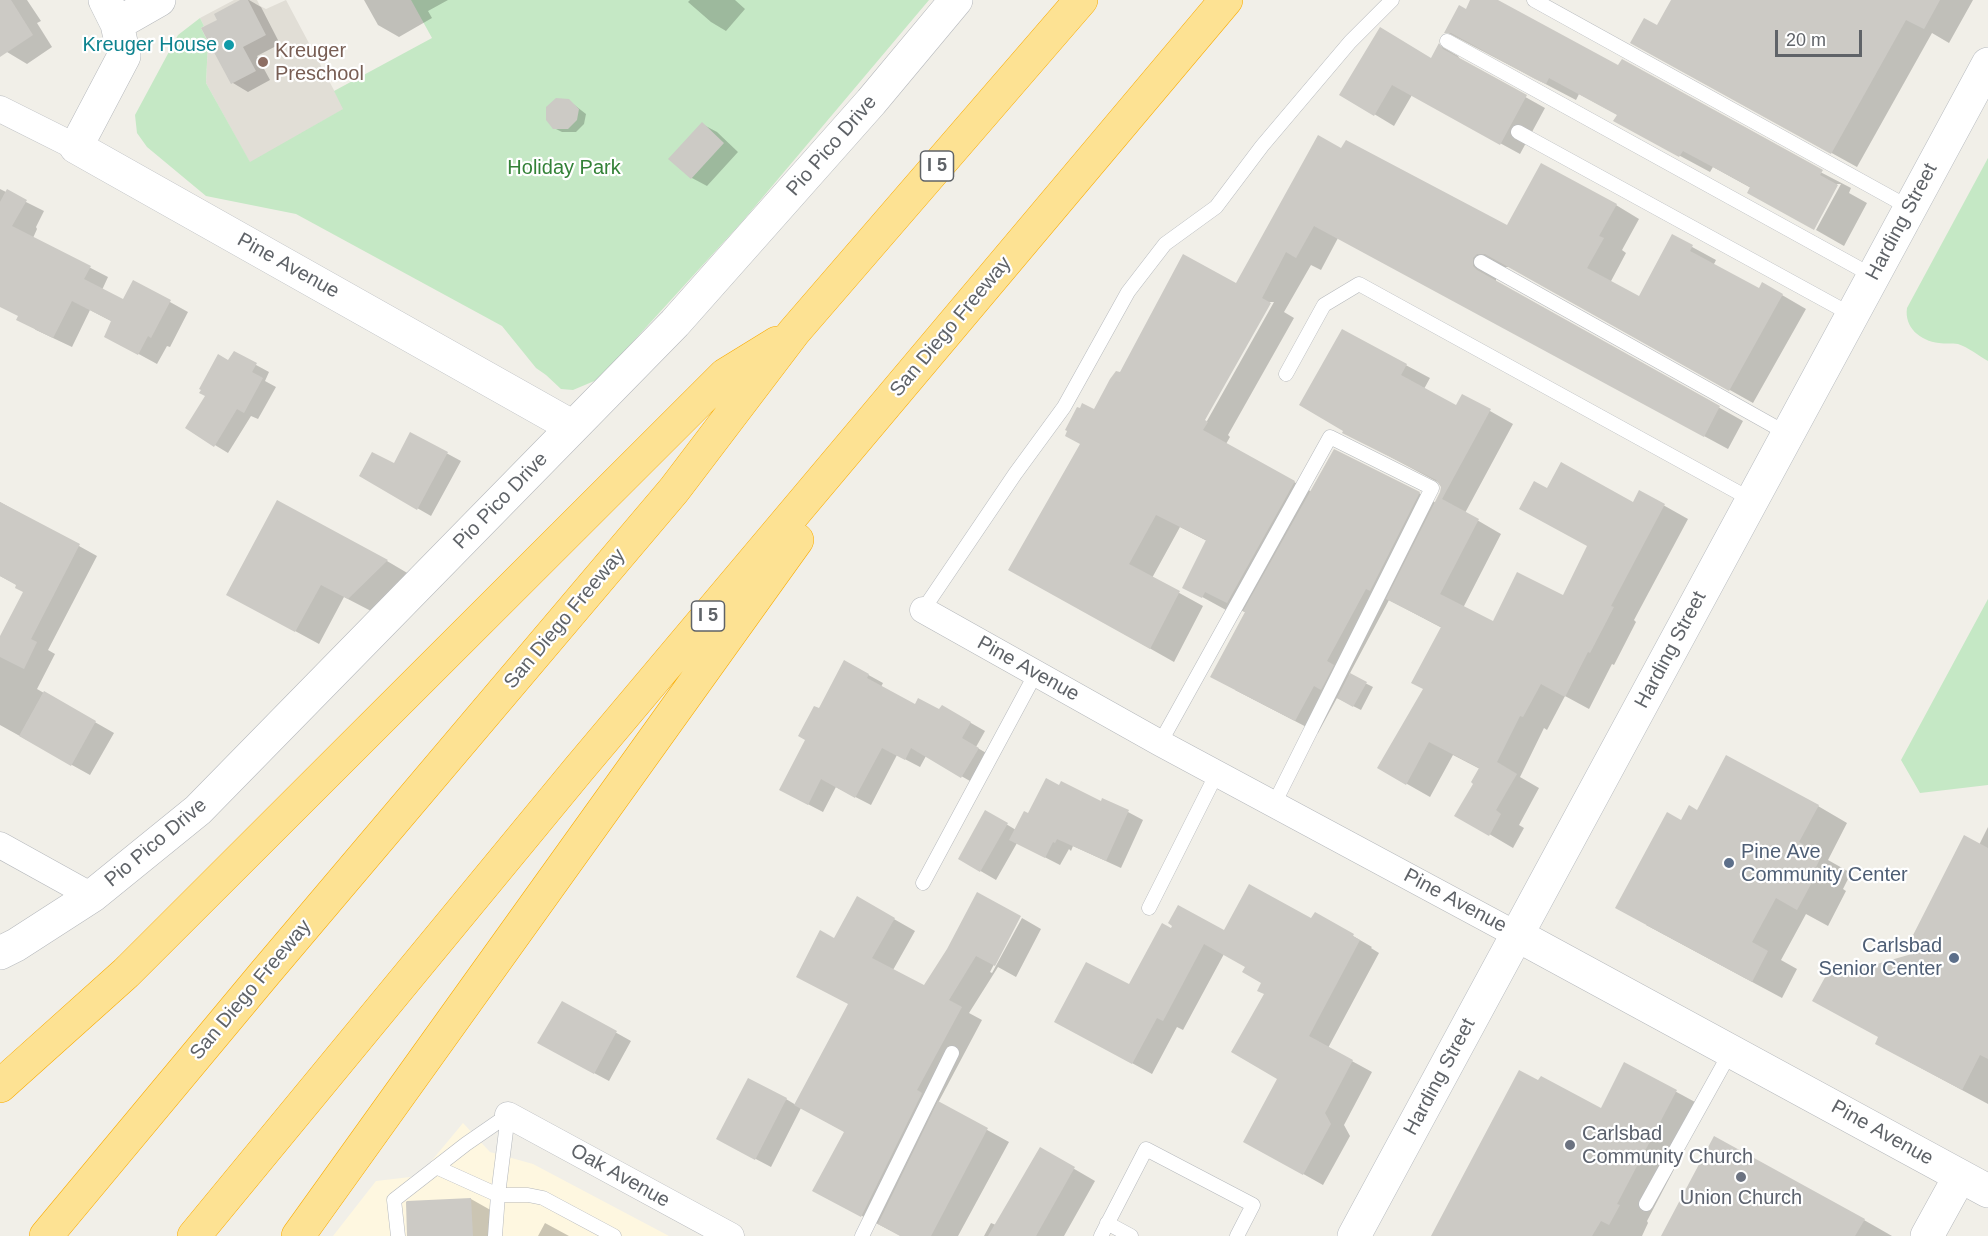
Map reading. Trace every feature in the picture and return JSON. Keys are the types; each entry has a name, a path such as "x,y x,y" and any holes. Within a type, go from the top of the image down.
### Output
{"highway":[{"name":"San Diego Freeway","path":"46,1236 265,973 674,490 794,332 1081,0"},
{"name":"San Diego Freeway","path":"194,1236 570,779 1226,0"},
{"path":"0,1086 126,973 725,375 794,332"},
{"path":"298,1236 942,338"}],"street":[{"path":"76,147 124,56 111,12 159,0"},
{"name":"Pio Pico Drive","path":"0,953 92,896 198,810 675,323 871,102 956,0"},
{"name":"Harding Street","path":"1354,1236 1988,64"},
{"name":"Pine Avenue","path":"0,109 76,147 573,427"},
{"name":"Pine Avenue","path":"923,610 1160,743 1974,1183"},
{"path":"0,845 92,896"},
{"name":"Oak Avenue","path":"508,1115 731,1236"},
{"path":"1927,1236 1974,1183"}],"lane":[{"path":"923,610 1015,474 1064,407 1128,292 1166,244 1216,207 1262,146 1350,42 1392,0"},
{"path":"1534,0 1910,208"},
{"path":"1557,13 1564,0"},
{"path":"1447,42 1874,276"},
{"path":"1518,132 1852,315"},
{"path":"1481,262 1788,434"},
{"path":"1286,374 1324,305 1359,284 1752,500"},
{"path":"1160,743 1330,437 1432,488 1274,804"},
{"path":"923,883 1036,673"},
{"path":"1149,908 1217,773"},
{"path":"1646,1204 1731,1051"},
{"path":"862,1236 952,1053"},
{"path":"398,1236 394,1200 466,1144 508,1115"},
{"path":"495,1236 508,1115"},
{"path":"1131,1236 1104,1230 1146,1149 1253,1205 1237,1236"},
{"path":"436,1167 498,1195 528,1195 543,1198 614,1236"}],"shaded area":[{"name":"Kreuger Preschool","path":"234,0 257,0 260,6 266,9 286,0 344,109 250,163 206,83 208,42 201,28 204,26 200,18"},
{"path":"463,1123 490,1152 533,1164 669,1236 333,1236 376,1181 419,1176"}],"green space":[{"name":"Holiday Park","path":"411,0 929,0 741,223 599,379 573,390 561,389 536,368 502,326 296,214 206,196 147,147 137,133 135,115 178,35 200,18 204,26 201,28 208,42 206,83 250,162 343,109 334,91 432,38"},
{"path":"1988,158 1988,361 1958,344 1932,342 1920,336 1908,321 1907,308"},
{"path":"1988,599 1988,785 1920,793 1901,760"}],"building":[{"path":"0,0 11,0 33,35 0,57"},
{"name":"Kreuger House","path":"240,0 248,0 266,35 243,47 256,71 231,84 201,28 217,20 214,14"},
{"path":"1470,0 1498,0 1618,65 1622,59 1823,170 1820,175 1838,185 1814,230 1747,193 1750,187 1683,151 1679,157 1613,121 1617,115 1549,78 1546,84 1451,33 1444,33 1459,5 1466,9"},
{"path":"1671,0 1940,0 1924,29 1906,20 1831,154 1630,43 1644,18 1657,25"},
{"path":"1380,27 1431,58 1439,43 1443,49 1527,95 1500,145 1392,85 1374,116 1339,95"},
{"path":"556,98 569,99 579,109 577,120 568,129 553,129 546,120 546,107"},
{"path":"702,122 724,143 691,179 668,159"},
{"path":"1318,135 1341,148 1346,140 1507,225 1541,163 1617,204 1599,236 1604,238 1587,268 1639,296 1672,234 1693,245 1690,251 1759,288 1762,282 1783,294 1729,391 1485,254 1477,254 1473,258 1473,266 1477,270 1720,406 1704,437 1314,226 1296,258 1286,252 1262,298 1271,303 1205,420 1208,422 1203,430 1295,481 1227,603 1205,592 1202,598 1182,588 1206,540 1156,515 1129,564 1180,591 1150,649 1008,570 1080,444 1065,436 1067,431 1065,430 1077,407 1080,408 1082,403 1094,409 1110,379 1116,371 1120,372 1183,254 1236,283"},
{"path":"7,189 27,200 12,226 91,266 84,279 123,299 133,280 171,300 151,338 148,336 138,355 104,337 111,321 72,301 53,338 16,320 18,316 0,307 0,202"},
{"path":"1342,329 1407,364 1401,375 1456,405 1462,394 1491,409 1442,499 1479,519 1440,594 1493,621 1517,572 1563,595 1587,546 1519,509 1534,481 1547,488 1561,462 1633,502 1639,490 1665,504 1611,606 1614,607 1565,697 1541,684 1523,717 1520,716 1497,762 1517,774 1496,810 1501,814 1489,836 1454,816 1473,784 1471,782 1479,768 1429,742 1406,785 1377,768 1423,689 1411,683 1441,627 1386,599 1441,487 1436,480 1342,433 1343,431 1299,405"},
{"path":"234,351 257,363 252,372 263,378 244,413 237,409 214,447 185,428 205,396 199,393 201,390 199,389 218,354 228,360"},
{"path":"410,432 448,452 417,510 359,476 372,452 394,463"},
{"path":"1334,449 1420,492 1370,591 1366,589 1327,661 1334,665 1321,690 1314,686 1295,721 1210,677 1245,612 1243,611"},
{"path":"277,500 388,560 348,599 321,585 295,632 226,595"},
{"path":"0,502 80,544 31,639 37,642 24,669 0,657 0,636 23,592 0,576"},
{"path":"844,660 869,674 867,678 915,704 918,698 939,709 942,705 971,722 962,738 979,748 961,778 911,748 905,760 882,748 855,798 821,779 808,805 779,790 805,740 798,736 814,706 819,708"},
{"path":"1350,673 1367,682 1353,707 1337,698"},
{"path":"44,691 96,721 71,766 19,736"},
{"name":"Pine Ave Community Center","path":"1726,755 1819,805 1799,842 1822,855 1814,871 1817,873 1797,910 1776,898 1752,942 1768,951 1752,982 1615,908 1667,812 1681,820 1689,805 1697,810"},
{"path":"1046,778 1059,785 1061,781 1101,801 1102,798 1129,810 1106,861 1057,839 1045,858 1009,840 1024,811 1028,813"},
{"path":"985,810 1008,823 980,872 958,859"},
{"name":"Carlsbad Senior Center","path":"1964,835 1988,848 1988,1059 1980,1055 1962,1090 1875,1044 1878,1037 1812,1001 1829,970 1839,975 1922,951 1909,943"},
{"path":"1249,884 1311,918 1315,912 1354,934 1353,936 1360,940 1309,1036 1353,1060 1325,1113 1331,1124 1303,1175 1243,1142 1277,1079 1231,1052 1264,994 1257,991 1261,983 1242,972 1245,967 1204,944 1163,1021 1157,1018 1132,1064 1054,1022 1086,962 1129,984 1162,923 1171,928 1172,926 1168,923 1178,905 1224,930"},
{"path":"977,892 1021,916 995,966 976,956 949,1000 962,1007 917,1090 922,1093 861,1217 812,1191 844,1132 794,1105 848,1004 796,977 820,930 834,938 857,896 895,918 872,958 924,985 947,949"},
{"path":"562,1001 617,1031 594,1074 537,1043"},
{"name":"Carlsbad Community Church","path":"1624,1062 1677,1090 1617,1204 1620,1205 1609,1225 1601,1221 1592,1236 1431,1236 1519,1070 1538,1080 1541,1076 1601,1108"},
{"path":"748,1078 787,1098 755,1160 716,1139"},
{"path":"938,1101 988,1128 931,1236 900,1236 878,1224"},
{"name":"Union Church","path":"1714,1136 1865,1219 1855,1236 1661,1236"},
{"path":"1040,1147 1075,1167 1036,1236 988,1236"},
{"path":"471,1198 473,1236 407,1236 407,1201"}],"place":[{"name":"Kreuger House","path":"229,45"},
{"name":"Kreuger Preschool","path":"263,62"},
{"name":"Pine Ave Community Center","path":"1729,863"},
{"name":"Carlsbad Senior Center","path":"1954,958"},
{"name":"Carlsbad Community Church","path":"1570,1145"},
{"name":"Union Church","path":"1741,1177"}]}
